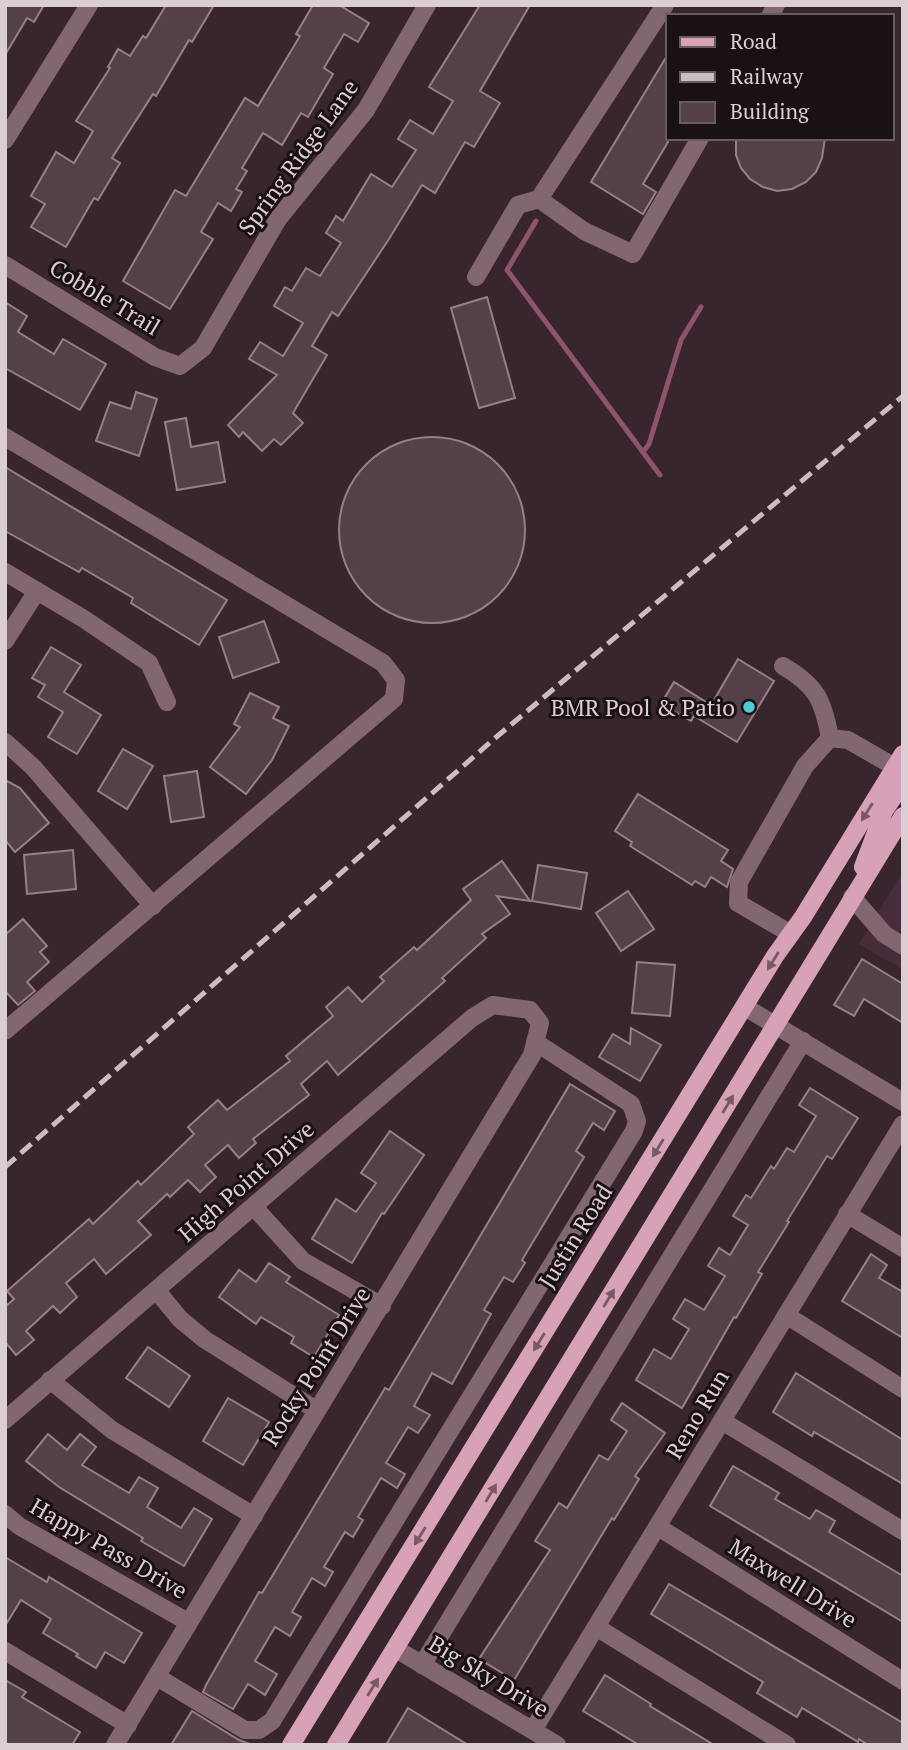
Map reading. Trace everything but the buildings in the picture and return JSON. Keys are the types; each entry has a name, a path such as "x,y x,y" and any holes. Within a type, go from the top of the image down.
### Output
{"main road":[{"path":"852,897 884,811 901,786 899,760"},
{"name":"Justin Road","path":"291,1745 899,760"},
{"path":"336,1745 903,816"}],"street":[{"path":"5,140 89,5"},
{"name":"Spring Ridge Lane","path":"180,366 203,348 278,219 366,110 427,5"},
{"path":"475,277 518,205 539,199 665,5"},
{"path":"539,199 584,231 633,254 699,140"},
{"name":"Cobble Trail","path":"5,265 155,357 180,366"},
{"path":"5,437 383,663 396,680 394,699 5,1031"},
{"path":"5,572 84,619 149,663 167,702"},
{"path":"5,641 37,592"},
{"path":"783,666 804,678 824,706 830,738"},
{"path":"830,738 848,740 899,760"},
{"path":"791,934 738,903 739,882 805,766 830,738"},
{"path":"5,742 33,767 153,906"},
{"path":"852,897 884,934 903,946"},
{"name":"High Point Drive","path":"5,1420 472,1018 493,1005 530,1010 540,1023 535,1042"},
{"path":"745,1007 903,1102"},
{"path":"422,1665 803,1041"},
{"path":"156,1677 245,1730 259,1730 272,1721 634,1131 637,1121 631,1104 535,1042"},
{"name":"Rocky Point Drive","path":"116,1745 532,1055 535,1042"},
{"name":"Reno Run","path":"533,1730 903,1124"},
{"path":"254,1207 303,1261 382,1306"},
{"path":"847,1214 903,1248"},
{"path":"158,1291 180,1319 204,1339 316,1410"},
{"path":"786,1315 903,1389"},
{"path":"50,1380 112,1430 254,1516"},
{"path":"722,1421 903,1531"},
{"name":"Happy Pass Drive","path":"5,1514 19,1526 188,1622"},
{"name":"Maxwell Drive","path":"658,1527 903,1681"},
{"path":"596,1627 787,1745"},
{"name":"Big Sky Drive","path":"396,1649 557,1745"},
{"path":"5,1651 128,1726"}],"shaded area":[{"path":"903,871 903,970 859,944"}],"waterway":[{"path":"536,221 507,270 660,475"},
{"path":"643,452 649,444 681,340 701,307"}],"railway":[{"path":"5,1167 494,739 903,396"}],"place":[{"name":"BMR Pool & Patio","path":"749,707"}]}
